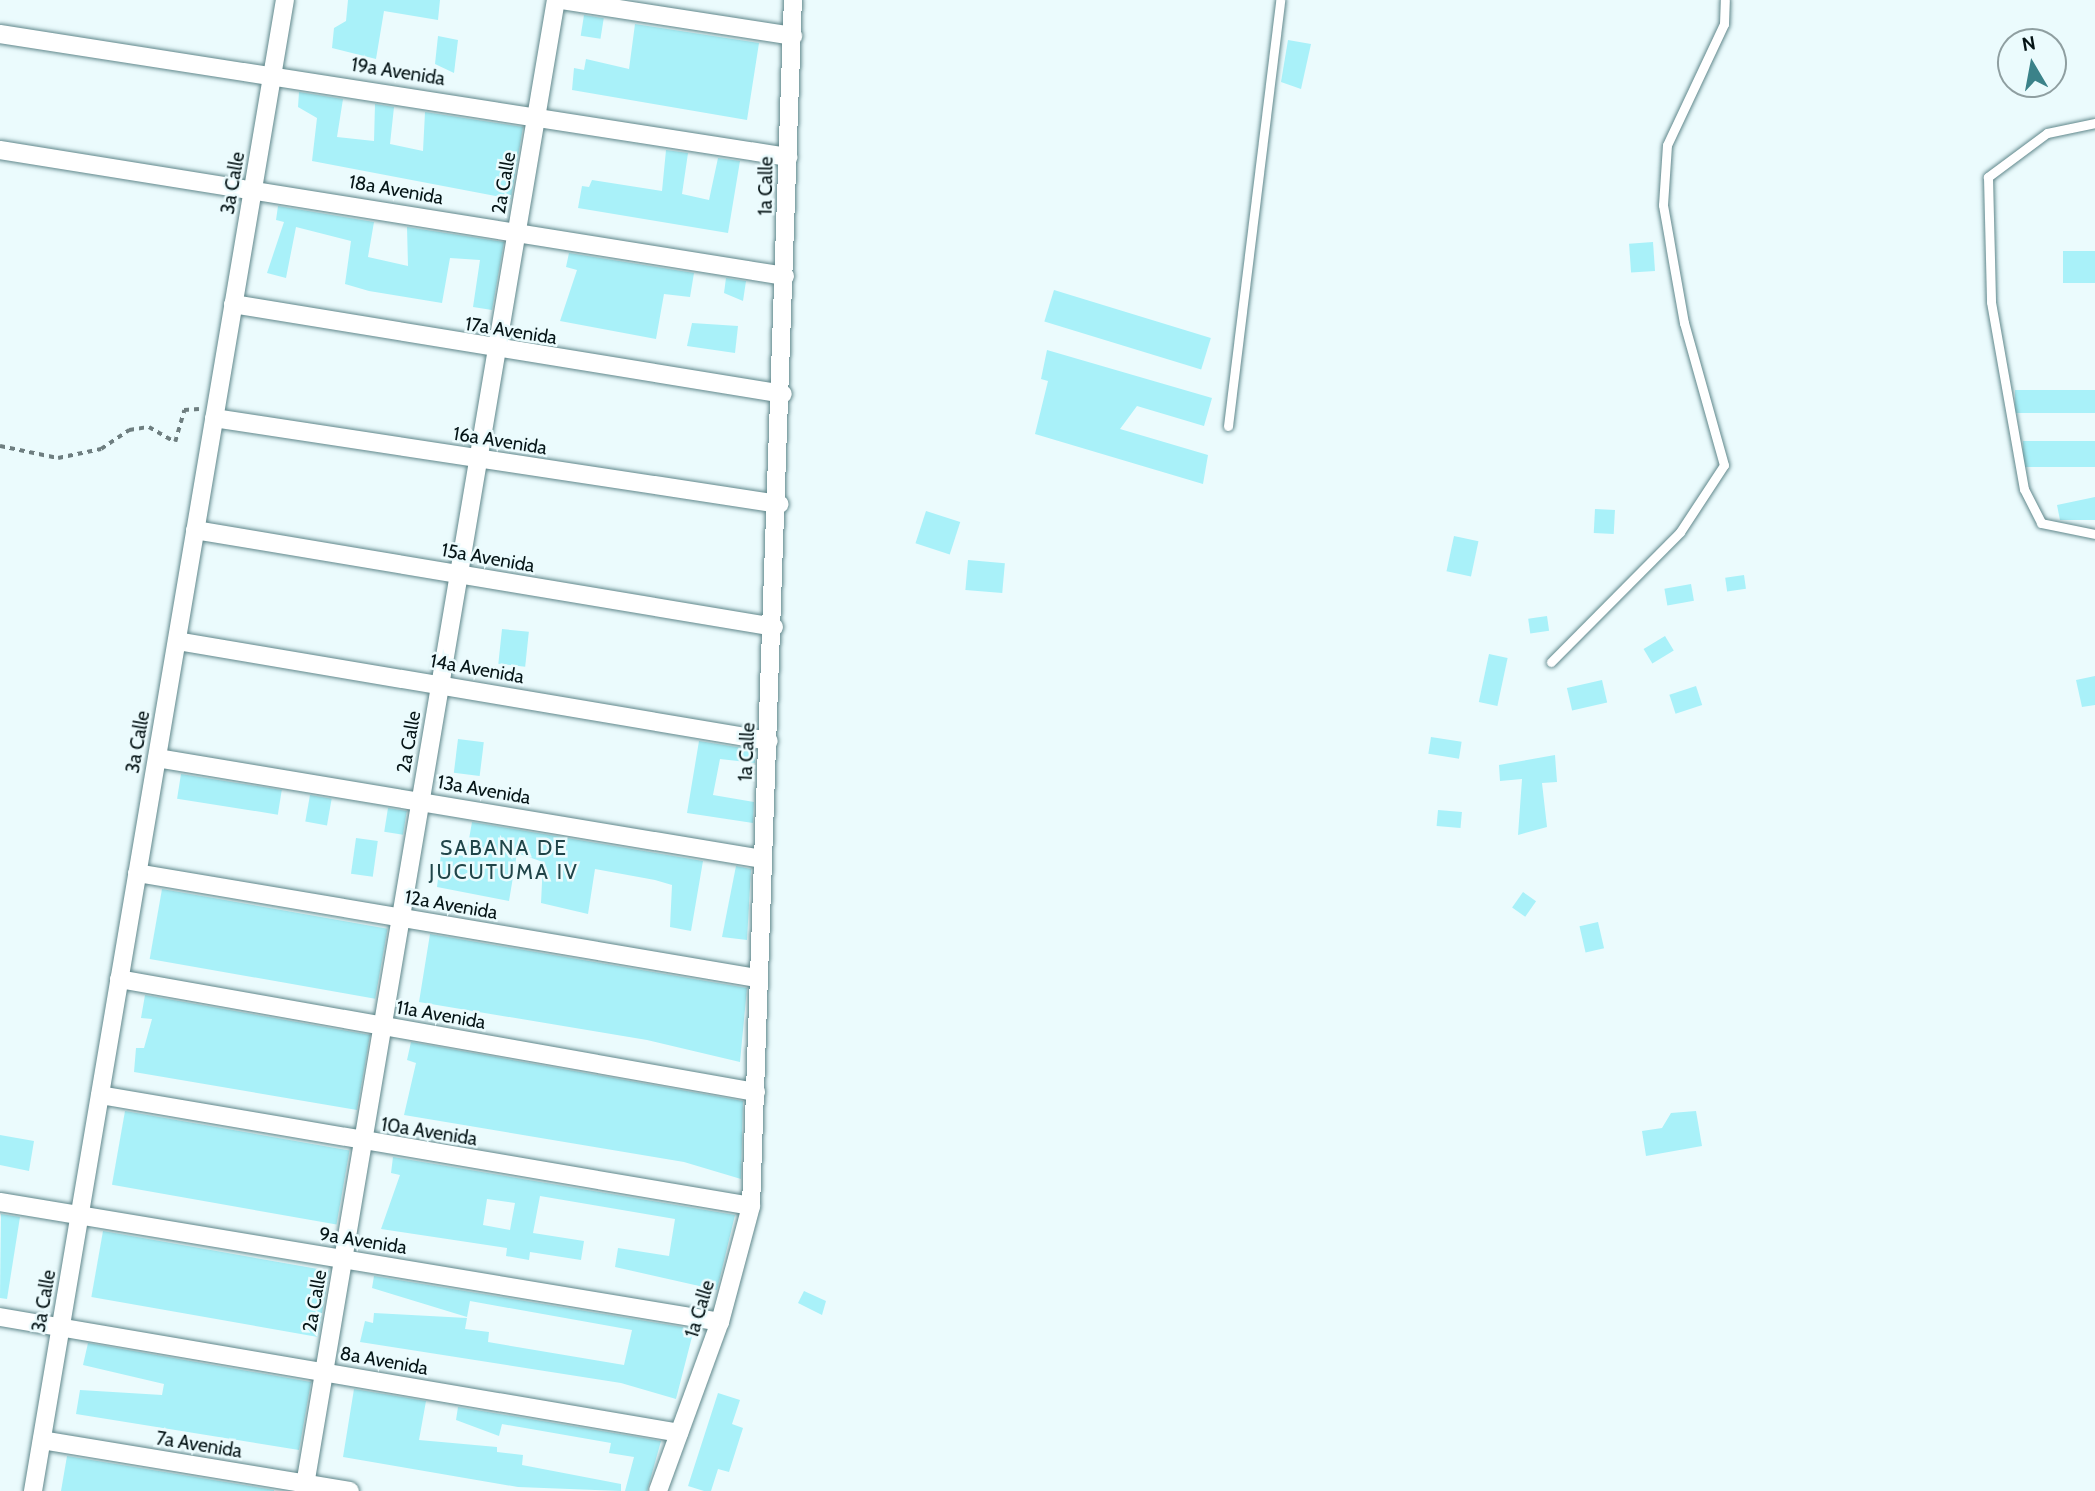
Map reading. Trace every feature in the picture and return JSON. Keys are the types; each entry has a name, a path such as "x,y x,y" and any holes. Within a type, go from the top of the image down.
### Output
{"street":[{"name":"3a Calle","path":"33,1491 285,0"},
{"path":"558,0 793,36"},
{"name":"2a Calle","path":"304,1487 558,0"},
{"name":"1a Calle","path":"659,1491 720,1322 751,1206 757,978 783,394 793,0"},
{"name":"19a Avenida","path":"0,34 272,73 788,157"},
{"name":"18a Avenida","path":"0,150 253,187 785,276"},
{"name":"17a Avenida","path":"233,304 497,350 783,394"},
{"name":"16a Avenida","path":"214,418 779,504"},
{"name":"15a Avenida","path":"195,530 774,627"},
{"name":"14a Avenida","path":"177,641 769,741"},
{"name":"13a Avenida","path":"157,758 762,859"},
{"name":"12a Avenida","path":"137,873 757,978"},
{"name":"11a Avenida","path":"119,979 756,1091"},
{"name":"10a Avenida","path":"100,1095 363,1143 751,1206"},
{"name":"9a Avenida","path":"0,1202 720,1322"},
{"name":"8a Avenida","path":"0,1317 679,1433"},
{"name":"7a Avenida","path":"41,1440 304,1487 350,1491"}],"lane":[{"path":"1228,426 1280,0"},
{"path":"1551,662 1680,531 1724,465 1699,387 1663,205 1667,145 1724,24 1725,0"},
{"path":"2095,123 2047,133 1988,177 1991,302 2024,489 2042,523 2095,534"}],"path":[{"path":"0,446 58,458 102,449 129,430 149,426 175,442 184,410 195,407 214,418"}],"building":[{"path":"348,0 440,0 438,20 384,11 376,59 332,48 334,28 346,21"},
{"path":"584,15 604,18 600,39 581,36"},
{"path":"635,24 759,43 747,120 572,90 574,68 584,70 586,59 629,69"},
{"path":"438,36 458,40 454,73 435,64"},
{"path":"1288,40 1311,44 1301,89 1281,82"},
{"path":"299,92 343,99 337,137 374,141 375,104 394,107 390,144 423,151 425,112 523,127 511,199 312,161 317,118 298,107"},
{"path":"666,150 688,153 682,194 709,200 718,158 740,161 728,233 578,208 582,186 589,187 592,180 662,191"},
{"path":"278,206 374,222 368,257 408,266 407,227 504,242 492,310 473,307 480,260 450,258 442,303 369,291 345,284 351,241 296,227 286,278 267,273 284,222 276,220"},
{"path":"1653,242 1655,271 1631,273 1629,244"},
{"path":"2063,251 2095,251 2095,283 2063,283"},
{"path":"569,253 694,273 690,297 664,294 656,339 560,321 577,270 566,267"},
{"path":"726,278 746,281 743,301 724,293"},
{"path":"1054,290 1211,338 1201,370 1044,322"},
{"path":"692,323 738,326 735,353 687,346"},
{"path":"1047,350 1212,398 1204,426 1137,406 1120,429 1208,455 1203,484 1035,434 1048,381 1041,379"},
{"path":"2015,390 2095,390 2095,413 2015,413"},
{"path":"2023,441 2095,441 2095,467 2023,467"},
{"path":"2095,497 2095,520 2060,520 2057,505"},
{"path":"1595,509 1615,510 1614,534 1594,533"},
{"path":"926,511 960,522 950,554 915,543"},
{"path":"1454,536 1478,541 1471,576 1447,571"},
{"path":"968,560 1005,563 1002,593 965,590"},
{"path":"1744,575 1746,589 1727,592 1725,578"},
{"path":"1691,584 1694,601 1667,605 1664,589"},
{"path":"1547,616 1549,631 1530,633 1528,619"},
{"path":"502,629 529,632 525,667 498,664"},
{"path":"1665,636 1674,651 1652,663 1644,649"},
{"path":"1489,654 1508,658 1497,706 1479,702"},
{"path":"2095,676 2095,705 2082,707 2076,680"},
{"path":"1602,680 1607,702 1572,711 1567,688"},
{"path":"1696,686 1702,705 1676,714 1669,695"},
{"path":"1431,737 1462,742 1459,759 1428,754"},
{"path":"458,739 484,742 480,776 454,773"},
{"path":"699,741 755,750 755,763 720,759 713,795 754,802 753,823 687,813"},
{"path":"1555,755 1557,782 1542,783 1547,827 1518,835 1522,779 1500,781 1499,765"},
{"path":"181,774 282,790 278,815 177,799"},
{"path":"310,795 332,799 327,825 305,822"},
{"path":"388,808 407,811 403,835 384,832"},
{"path":"1438,810 1462,812 1461,828 1437,826"},
{"path":"472,822 703,861 691,931 670,927 672,885 655,880 595,869 588,914 541,903 543,862 517,853 509,901 437,887 441,854 466,856"},
{"path":"356,838 378,841 373,877 351,874"},
{"path":"736,866 751,869 747,940 722,937"},
{"path":"162,889 388,929 375,999 150,959"},
{"path":"1523,892 1536,901 1525,917 1512,908"},
{"path":"1598,922 1604,948 1586,953 1579,926"},
{"path":"430,934 747,988 740,1062 647,1040 419,1002"},
{"path":"145,995 370,1035 357,1110 134,1072 136,1048 144,1048 152,1019 141,1018"},
{"path":"411,1042 743,1101 741,1179 684,1162 404,1115 416,1063 407,1060"},
{"path":"125,1111 350,1151 337,1224 112,1185"},
{"path":"1696,1111 1702,1146 1646,1156 1642,1131 1662,1128 1671,1113"},
{"path":"0,1135 34,1141 29,1171 0,1165"},
{"path":"393,1157 735,1215 717,1290 615,1267 618,1248 669,1256 675,1219 540,1196 533,1233 584,1241 581,1260 530,1252 529,1260 506,1256 507,1248 381,1229 400,1175 391,1173","holes":["487,1199 515,1203 510,1230 483,1225"]},
{"path":"1,1214 20,1217 7,1299 0,1298"},
{"path":"103,1231 330,1271 318,1337 91,1297"},
{"path":"374,1276 694,1329 676,1399 621,1383 360,1342 365,1321 373,1323 374,1313 467,1318 465,1329 489,1332 488,1342 624,1365 632,1330 470,1301 467,1317 372,1288"},
{"path":"804,1291 826,1301 822,1315 798,1303"},
{"path":"88,1343 311,1382 299,1450 76,1414 80,1390 162,1395 164,1384 83,1365"},
{"path":"354,1389 426,1401 419,1440 497,1447 497,1452 523,1455 522,1465 621,1484 621,1491 518,1487 343,1457"},
{"path":"718,1393 740,1400 732,1424 743,1428 729,1472 718,1469 711,1491 704,1491 688,1486"},
{"path":"458,1407 661,1441 647,1491 625,1491 634,1457 609,1453 611,1443 502,1424 499,1436 456,1420"},
{"path":"67,1456 274,1490 274,1491 61,1491"}],"district":[{"name":"SABANA DE JUCUTUMA IV","path":"504,860"}]}
